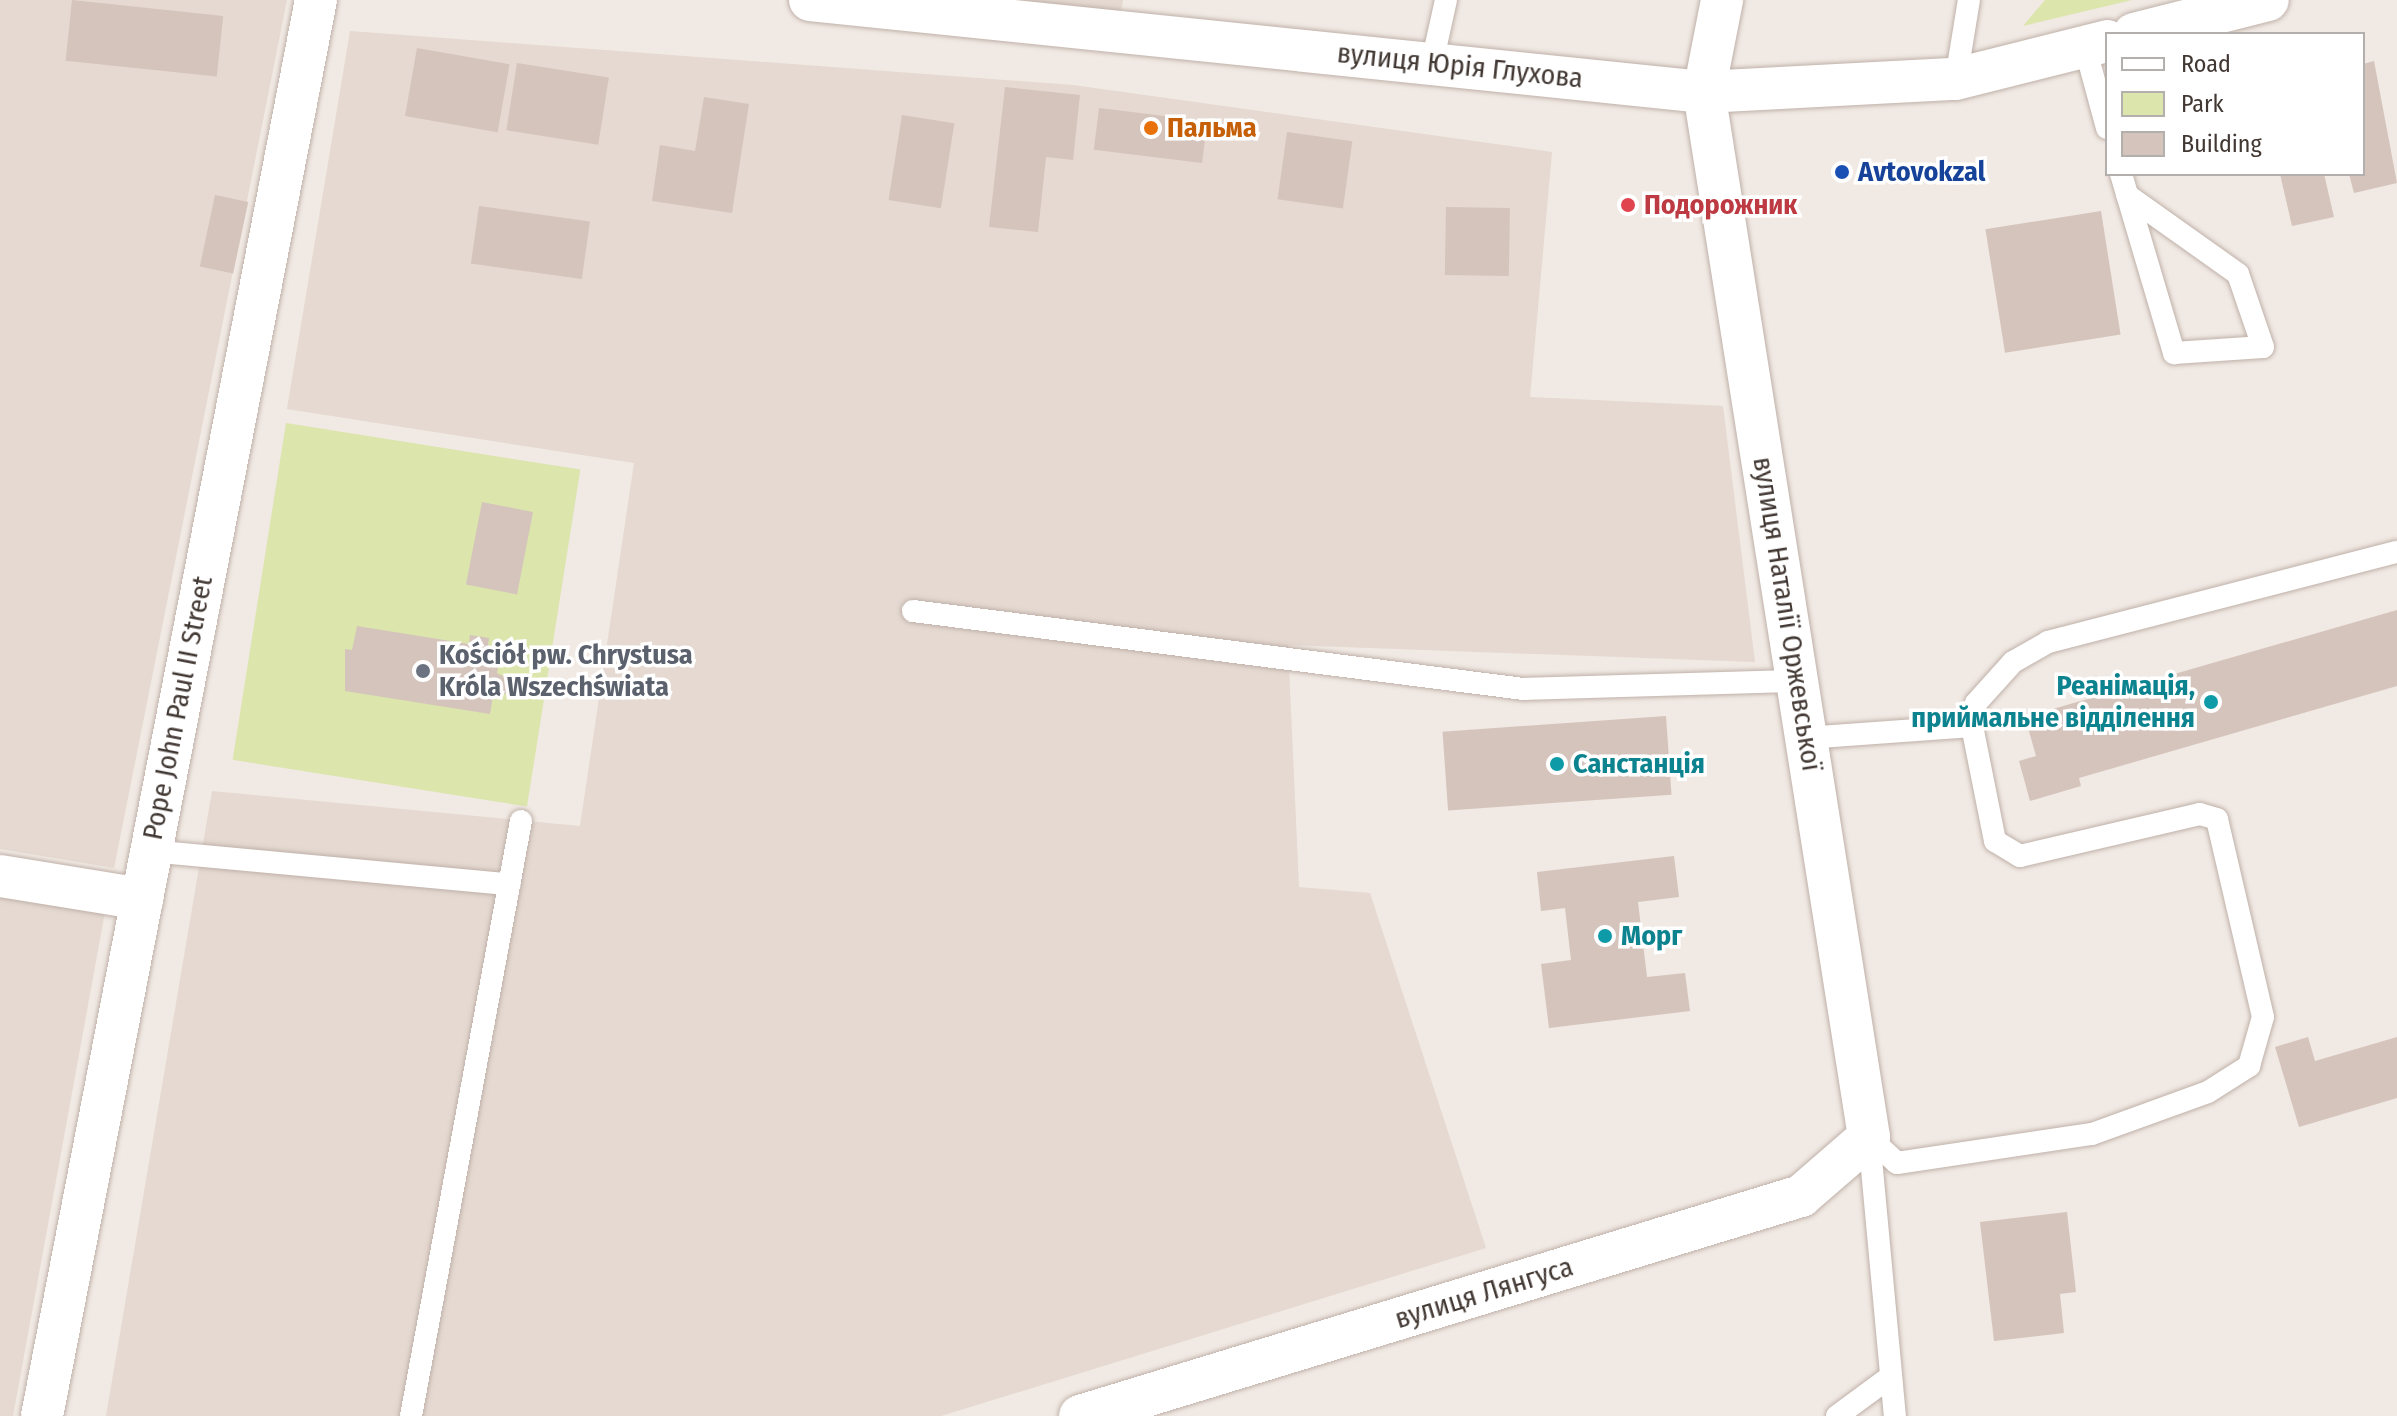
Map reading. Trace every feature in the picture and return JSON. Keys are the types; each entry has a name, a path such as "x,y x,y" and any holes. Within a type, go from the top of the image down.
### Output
{"street":[{"name":"Pope John Paul II Street","path":"42,1416 316,0"},
{"name":"вулиця Юрія Глухова","path":"810,0 1141,17 1432,63 1704,92 1956,79 2096,44"},
{"path":"1704,92 1722,0"},
{"path":"2142,32 2268,0"},
{"name":"вулиця Наталії Оржевської","path":"1704,92 1869,1137"},
{"path":"0,876 142,899"},
{"name":"вулиця Лянгуса","path":"1080,1416 1801,1196 1869,1137"}],"lane":[{"path":"1432,63 1446,0"},
{"path":"1956,79 1969,0"},
{"path":"2096,44 2105,113"},
{"path":"2124,184 2238,274 2263,347 2174,353 2124,184"},
{"path":"1869,1137 1897,1163 2092,1134 2208,1092 2249,1066 2263,1017 2217,819 2200,814 2020,856 1995,841 1972,726 1976,703 2013,662 2048,642 2397,552"},
{"path":"913,611 1524,689 1797,681"},
{"path":"1806,738 1972,726"},
{"path":"411,1416 521,821"},
{"path":"150,851 509,884"},
{"path":"1869,1137 1895,1416"},
{"path":"1837,1416 1890,1377"}],"shaded area":[{"path":"0,0 287,0 114,868 0,849"},
{"path":"1009,0 1123,0 1121,12"},
{"path":"350,31 1073,85 1552,152 1530,397 1723,406 1755,662 1288,645 1299,887 1370,893 1486,1248 941,1416 106,1416 212,791 580,826 634,463 287,409"},
{"path":"0,891 105,912 13,1416 0,1416"}],"green space":[{"path":"2045,0 2132,0 2023,26"},
{"path":"286,423 580,470 527,806 233,760"}],"building":[{"path":"72,0 223,16 217,77 66,61"},
{"path":"417,48 510,64 498,132 405,116"},
{"path":"2374,61 2397,183 2354,193 2350,176 2365,176 2365,63"},
{"path":"517,63 609,78 598,145 506,130"},
{"path":"1005,87 1080,95 1073,160 1046,157 1038,232 989,227"},
{"path":"704,97 749,104 732,213 652,201 660,145 695,151"},
{"path":"1099,108 1207,121 1202,163 1094,150"},
{"path":"902,115 954,123 941,208 889,200"},
{"path":"1287,132 1352,141 1343,209 1278,199"},
{"path":"2280,176 2324,176 2334,217 2292,226"},
{"path":"215,195 248,202 233,273 200,266"},
{"path":"479,206 590,222 582,279 471,263"},
{"path":"1446,207 1510,208 1509,276 1445,275"},
{"path":"2101,211 2121,334 2005,353 1985,229"},
{"path":"482,502 533,512 517,594 466,584"},
{"name":"Реанімація, приймальне відділення","path":"2397,610 2397,686 2079,778 2081,786 2030,801 2019,761 2036,756 2025,717"},
{"name":"Kościół pw. Chrystusa Króla Wszechświata","path":"357,626 469,644 470,635 489,638 488,647 501,649 497,673 512,681 511,693 493,696 490,714 345,691 345,649 352,650"},
{"name":"Санстанція","path":"1666,716 1672,795 1448,810 1443,732"},
{"name":"Морг","path":"1674,856 1679,897 1638,902 1647,977 1685,973 1690,1011 1549,1028 1541,964 1571,960 1565,908 1541,911 1537,872"},
{"path":"2308,1037 2315,1061 2397,1037 2397,1098 2299,1127 2275,1047"},
{"path":"2067,1212 2076,1292 2060,1294 2064,1333 1994,1341 1980,1222"}],"place":[{"name":"Пальма","path":"1151,128"},
{"name":"Avtovokzal","path":"1842,172"},
{"name":"Подорожник","path":"1628,205"},
{"name":"Kościół pw. Chrystusa Króla Wszechświata","path":"423,671"},
{"name":"Реанімація, приймальне відділення","path":"2211,702"},
{"name":"Санстанція","path":"1557,764"},
{"name":"Морг","path":"1605,936"}]}
